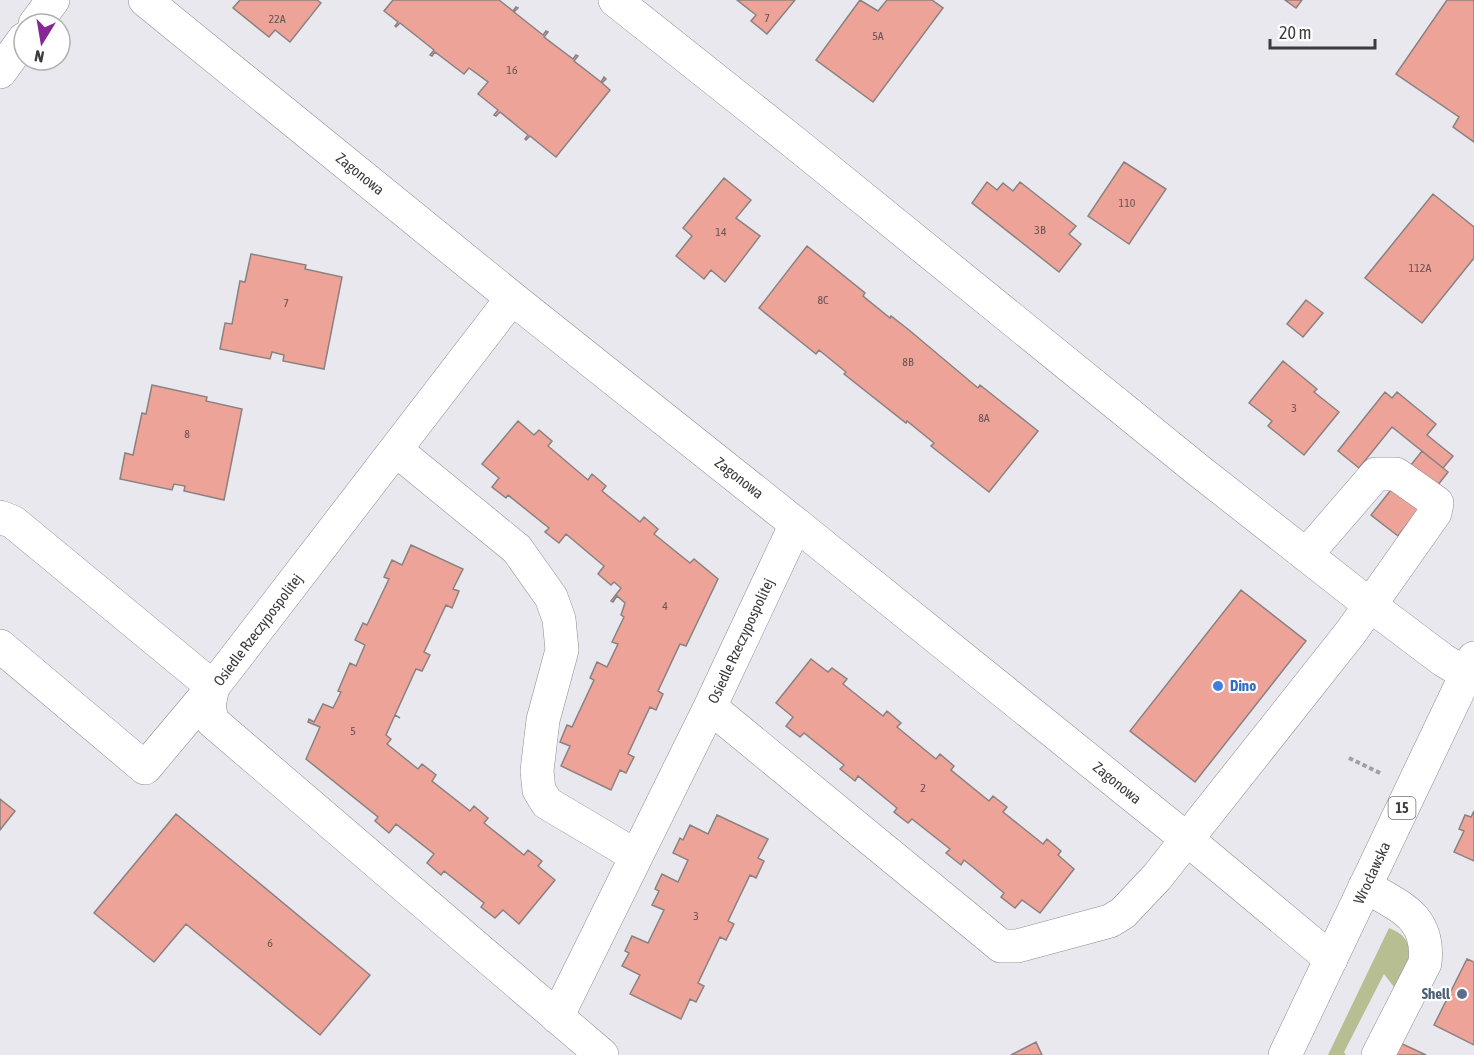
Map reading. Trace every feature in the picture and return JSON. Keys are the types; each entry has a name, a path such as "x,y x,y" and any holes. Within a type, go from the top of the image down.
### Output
{"street":[{"name":"Zagonowa","path":"145,0 512,298 1188,840 1331,959"},
{"path":"615,0 1370,605 1443,660 1470,666"},
{"path":"0,72 12,56"},
{"name":"Osiedle Rzeczypospolitej","path":"512,298 213,687 208,705 212,721 602,1055"},
{"path":"396,450 518,549 551,597 559,619 562,650 543,720 537,771 539,790 548,803 636,856"},
{"path":"710,707 1001,946 1017,946 1110,921 1130,906 1188,840 1370,605 1435,513 1437,502 1396,474 1376,474 1306,555"},
{"path":"0,517 14,522 213,687 145,768 0,646"},
{"name":"Osiedle Rzeczypospolitej","path":"558,1017 710,707 796,524"},
{"name":"Wrocławska","path":"1285,1055 1470,666"},
{"path":"1365,886 1411,914 1422,931 1426,947 1425,963 1378,1055"}],"green space":[{"path":"1389,928 1399,933 1408,947 1407,964 1397,991 1384,974 1344,1052 1346,1055 1328,1055"}],"building":[{"path":"240,0 317,0 321,3 290,42 275,30 269,37 233,8"},
{"path":"393,0 499,0 513,11 516,7 518,8 514,12 543,35 546,31 548,32 544,37 573,59 576,55 578,56 574,61 601,82 604,77 606,79 602,83 610,90 556,157 530,136 526,140 528,135 500,112 494,115 498,110 478,94 488,82 469,68 464,74 435,52 432,56 430,55 434,50 400,23 396,27 398,22 384,11"},
{"path":"737,0 795,0 767,34 751,21 756,15"},
{"path":"860,0 878,11 887,0 932,0 943,8 873,102 816,60"},
{"path":"1285,0 1302,0 1296,8"},
{"path":"1447,0 1474,0 1474,142 1453,127 1459,117 1396,74"},
{"path":"1124,162 1166,189 1129,244 1088,216"},
{"path":"724,178 751,200 736,218 760,236 725,282 711,270 704,279 676,256 692,236 683,228"},
{"path":"987,182 997,190 1003,183 1013,191 1020,182 1076,226 1069,234 1081,244 1059,272 972,203"},
{"path":"1433,194 1474,227 1474,258 1422,323 1365,278"},
{"path":"807,246 865,293 863,296 890,318 891,316 978,388 980,385 1038,431 989,492 931,446 934,443 907,421 906,423 844,374 846,372 819,350 816,354 759,308"},
{"path":"251,254 306,265 305,269 342,277 324,369 283,361 284,355 272,352 270,359 220,349 225,323 232,324 240,281 245,282"},
{"path":"1306,300 1323,313 1303,337 1287,324"},
{"path":"1283,361 1317,389 1314,392 1339,412 1304,455 1268,426 1272,421 1249,403"},
{"path":"152,385 207,397 206,401 242,409 224,500 184,491 185,486 174,484 172,490 120,479 125,453 133,455 142,413 146,414"},
{"path":"1385,392 1392,398 1397,392 1436,424 1427,435 1453,456 1443,468 1392,427 1359,468 1338,451"},
{"path":"518,421 534,435 539,430 552,441 548,446 588,480 592,474 606,486 602,491 640,522 644,517 658,529 654,534 690,563 694,559 718,579 686,646 680,644 658,691 663,694 656,710 650,707 628,754 634,757 626,773 620,770 611,790 561,766 570,746 560,742 567,725 572,727 594,680 590,678 597,662 607,667 618,644 612,642 624,617 621,615 625,603 617,596 613,602 611,601 621,588 614,582 611,585 598,574 604,566 566,534 559,543 545,532 549,528 508,495 506,498 492,487 499,478 482,464"},
{"path":"1422,451 1448,472 1398,536 1371,515"},
{"path":"411,545 463,569 453,589 459,591 452,608 446,605 424,652 430,655 422,671 416,669 386,735 391,739 387,744 418,769 422,764 436,775 432,781 470,811 474,806 488,818 484,823 524,855 528,850 542,861 538,866 555,880 519,924 503,910 495,918 481,907 484,903 444,871 441,875 427,863 434,854 396,824 389,833 375,821 378,817 306,759 320,727 308,722 309,719 314,722 323,704 333,708 341,692 338,691 350,663 356,666 365,645 355,640 363,623 367,625 389,579 384,577 392,560 402,565"},
{"name":"Dino","path":"1241,590 1306,641 1195,782 1130,731"},
{"path":"811,659 828,672 832,668 847,679 843,684 883,716 887,711 901,723 897,727 936,759 940,754 954,766 951,770 989,801 993,796 1007,807 1003,812 1043,844 1047,839 1061,851 1058,855 1074,869 1040,913 1022,900 1015,908 1001,897 1004,893 964,860 961,865 946,853 950,849 912,819 908,823 894,812 897,808 858,776 855,781 840,769 844,765 804,733 800,737 786,726 793,717 776,703"},
{"path":"0,799 15,811 0,830"},
{"path":"1474,811 1474,861 1454,852 1464,831 1459,829 1465,815 1471,817"},
{"path":"176,814 370,975 320,1035 186,924 154,962 94,913"},
{"path":"717,815 768,839 758,858 764,861 756,878 750,875 728,921 734,924 726,940 720,937 698,983 704,986 696,1002 690,999 681,1019 630,994 640,975 622,966 629,953 625,951 632,936 648,943 664,910 652,905 659,891 655,889 662,874 678,882 688,860 673,853 680,838 683,840 690,825 708,834"},
{"name":"Shell","path":"1467,959 1474,962 1474,1045 1434,1025"},
{"path":"1383,1035 1426,1055 1374,1055"},
{"path":"1036,1042 1042,1055 1011,1055"}],"place":[{"name":"Dino","path":"1218,686"},
{"name":"Shell","path":"1462,994"}]}
